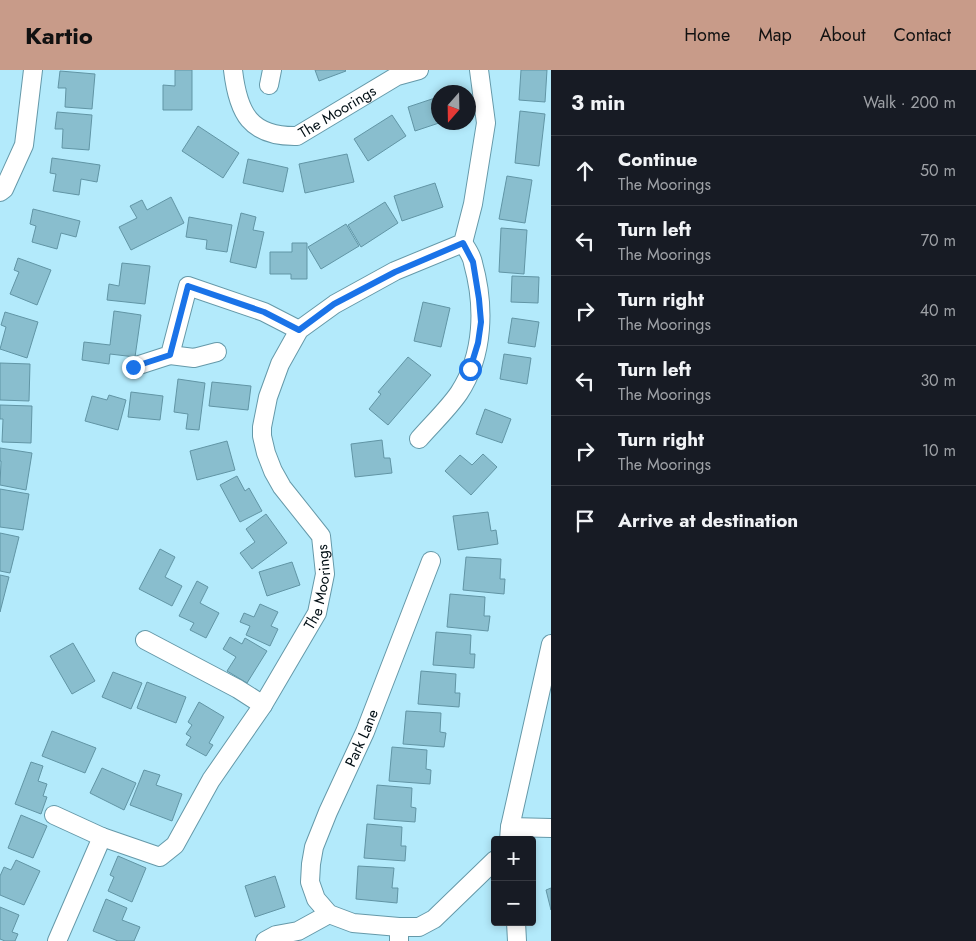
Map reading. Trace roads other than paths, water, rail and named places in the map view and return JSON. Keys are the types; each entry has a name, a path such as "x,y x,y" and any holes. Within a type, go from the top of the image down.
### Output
{"street":[{"path":"0,192 4,189 24,145 33,70"},
{"name":"The Moorings","path":"234,70 238,99 246,116 255,126 268,133 297,136 397,76 419,70"},
{"path":"419,439 458,393 470,369 478,343 481,322 479,299 473,262 463,243 473,204 486,123 479,70"},
{"name":"The Moorings","path":"54,815 102,837 160,857 175,845 211,780 263,705 317,613 325,574 321,536 282,487 266,454 262,436 268,397 280,364 299,330 334,304 395,272 463,243"},
{"path":"170,355 188,286 264,312 299,330"},
{"path":"133,367 170,355 194,358 217,352"},
{"name":"Park Lane","path":"329,914 316,899 310,882 314,847 328,812 366,732 431,561"},
{"path":"145,640 238,689 263,705"},
{"path":"551,644 509,833 551,828"},
{"path":"56,941 102,837"},
{"path":"266,941 276,935 298,931 329,914 353,923 399,934 434,919 491,864"},
{"path":"516,926 517,941"}]}
